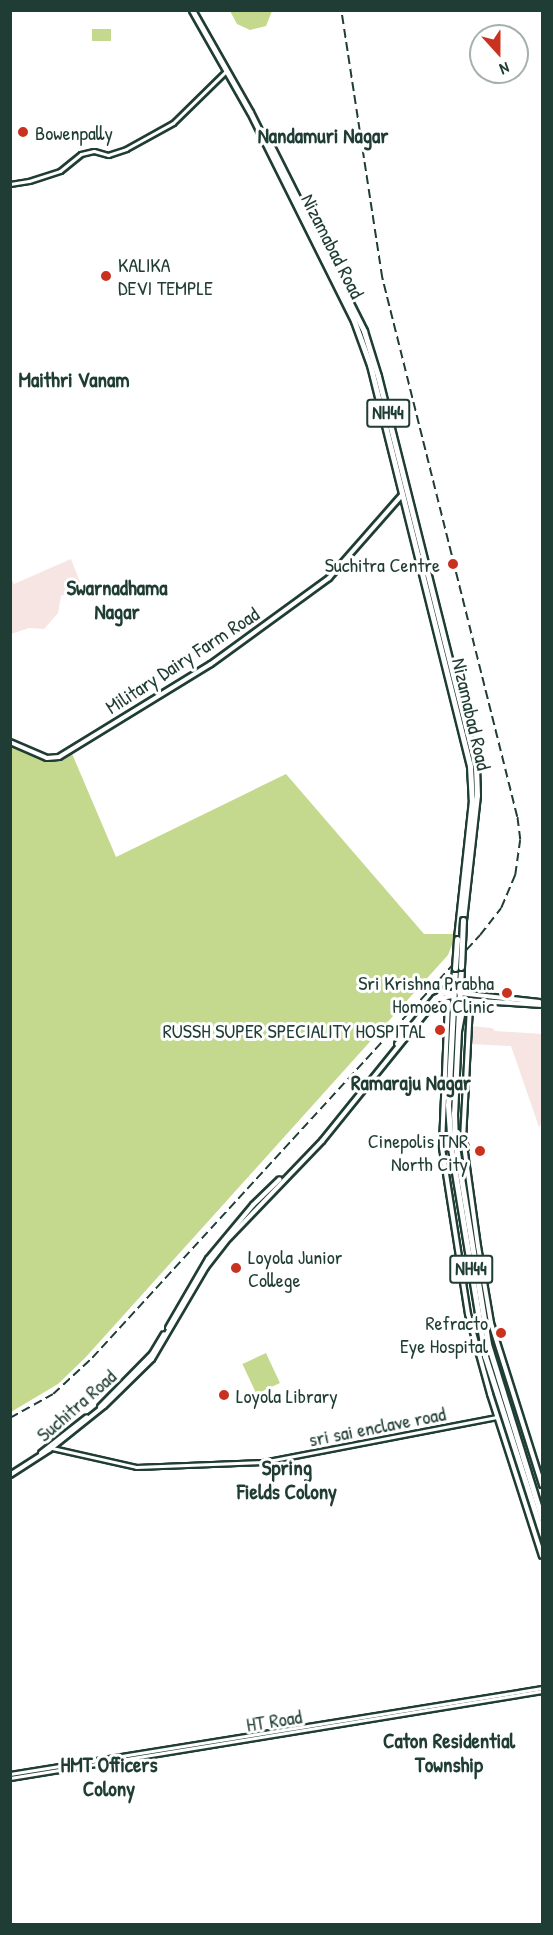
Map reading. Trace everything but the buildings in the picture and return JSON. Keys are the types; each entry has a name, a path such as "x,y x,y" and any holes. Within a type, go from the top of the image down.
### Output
{"highway":[{"name":"Nizamabad Road","path":"194,10 225,72 250,112 354,315"},
{"name":"Nizamabad Road","path":"194,10 280,161 354,315 395,453 439,628"},
{"name":"Nizamabad Road","path":"395,453 402,495 476,766 458,967 449,1128 491,1354 543,1518"},
{"name":"Nizamabad Road","path":"473,814 457,939 458,967 455,980 458,1034 454,1043 454,1128 485,1356 543,1534"},
{"path":"438,998 455,980"},
{"path":"454,1128 465,1147"},
{"path":"463,1190 470,1183"},
{"path":"491,1354 500,1351"},
{"path":"489,1392 497,1390"}],"main road":[{"name":"Military Dairy Farm Road","path":"10,742 47,758 59,758 211,664 329,578 402,495"},
{"path":"438,998 457,995 543,1003"},
{"path":"438,998 448,1002 442,1148 471,1332 543,1556"},
{"name":"Suchitra Road","path":"11,1474 41,1454 102,1406 152,1354 164,1338 208,1259 326,1132 417,1018 438,998"},
{"path":"458,1034 464,1000 543,1003"},
{"path":"470,1006 465,1147 491,1323 543,1485"}],"street":[{"path":"10,184 29,181 60,171 81,153 94,151 108,155 126,149 173,123 225,72"},
{"name":"sri sai enclave road","path":"50,1447 136,1467 263,1462 497,1417"},
{"name":"HT Road","path":"10,1774 543,1689"},
{"name":"HT Road","path":"10,1779 498,1696"}],"shaded area":[{"path":"71,559 82,587 61,596 58,613 44,629 29,628 11,634 11,578 14,584"},
{"path":"471,1026 492,1028 495,1031 542,1034 542,1123 539,1127 511,1046 470,1044"}],"green space":[{"path":"272,10 266,26 250,30 237,24 230,11"},
{"path":"92,29 111,29 111,41 92,41"},
{"path":"11,742 47,759 57,757 70,749 116,857 286,774 424,934 456,934 448,955 85,1358 58,1384 11,1412"},
{"path":"266,1353 280,1383 256,1394 242,1364"}],"railway":[{"path":"10,1418 53,1394 92,1358 480,935 501,908 515,875 520,840 517,817 382,278 341,10"}],"place":[{"name":"Bowenpally","path":"23,132"},
{"name":"KALIKA DEVI TEMPLE","path":"106,276"},
{"name":"Suchitra Centre","path":"453,564"},
{"name":"Sri Krishna Prabha Homoeo Clinic","path":"507,993"},
{"name":"RUSSH SUPER SPECIALITY HOSPITAL","path":"440,1030"},
{"name":"Cinepolis TNR North City","path":"480,1151"},
{"name":"Loyola Junior College","path":"236,1268"},
{"name":"Refracto Eye Hospital","path":"501,1333"},
{"name":"Loyola Library","path":"224,1395"}],"district":[{"name":"Nandamuri Nagar","path":"323,136"},
{"name":"Maithri Vanam","path":"74,380"},
{"name":"Swarnadhama Nagar","path":"117,600"},
{"name":"Ramaraju Nagar","path":"411,1083"},
{"name":"Spring Fields Colony","path":"287,1480"},
{"name":"Caton Residential Township","path":"449,1753"},
{"name":"HMT Officers Colony","path":"109,1777"}]}
